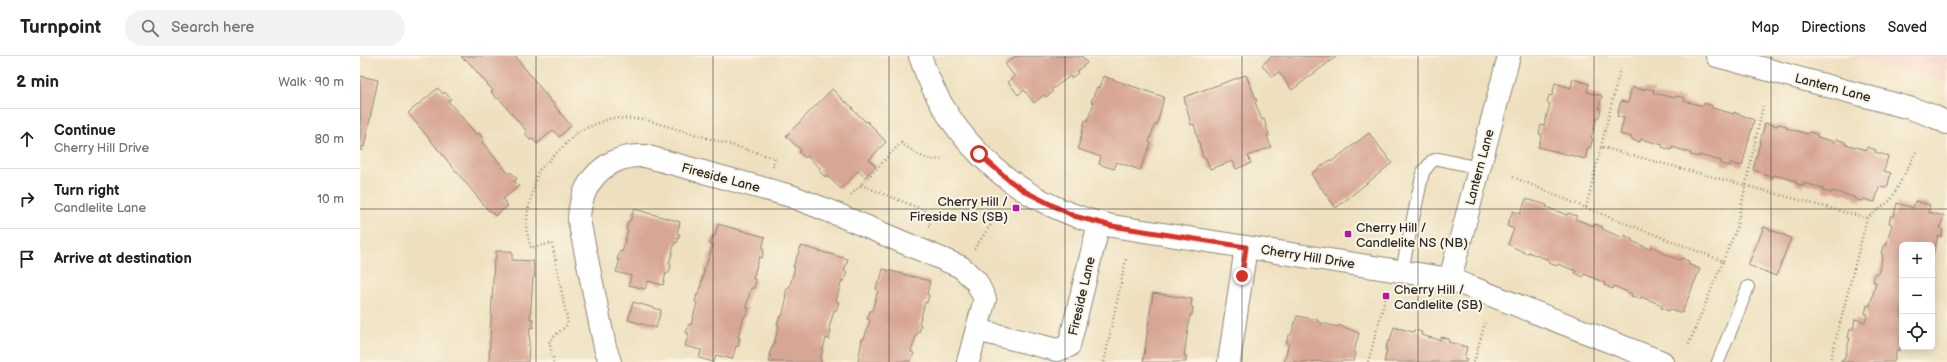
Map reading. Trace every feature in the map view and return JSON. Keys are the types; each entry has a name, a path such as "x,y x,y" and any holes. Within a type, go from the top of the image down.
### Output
{"street":[{"name":"Cherry Hill Drive","path":"920,56 929,79 943,107 965,138 989,164 1010,181 1039,200 1063,212 1098,223 1402,270 1450,279 1662,362"},
{"name":"Lantern Lane","path":"1450,279 1508,56"},
{"name":"Lantern Lane","path":"1717,56 1913,109 1947,123"},
{"name":"Fireside Lane","path":"610,362 605,347 579,220 579,209 584,191 596,174 615,161 633,156 645,156 791,196 839,214 961,267 976,281 985,299 968,362"},
{"name":"Fireside Lane","path":"977,330 1058,350 1068,346 1098,223"},
{"path":"1229,362 1246,247"}],"lane":[{"path":"1402,270 1423,172 1427,166 1439,159 1479,168"},
{"path":"1718,362 1748,288"}],"path":[{"path":"1586,208 1620,69"},
{"path":"1688,346 1736,230 1763,106"},
{"path":"1601,147 1867,218"},
{"path":"1830,362 1867,218 1891,200 1916,150"},
{"path":"1513,177 1586,208 1723,261"},
{"path":"861,185 934,214 926,232"},
{"path":"972,252 1001,210"},
{"path":"1104,362 1126,259"},
{"path":"1368,362 1386,296"},
{"path":"1474,362 1485,323"}],"shaded area":[{"path":"1848,56 1947,56 1947,82"}],"building":[{"path":"461,56 515,56 571,126 559,137 553,130 537,144 533,139 530,140 525,133 527,132 499,98 497,99 491,92 493,91 466,59 464,60"},
{"path":"1016,56 1082,56 1087,63 1077,71 1078,73 1071,78 1070,76 1051,90 1053,92 1046,97 1044,95 1034,103 1024,90 1018,95 1008,82 1015,77 1005,64"},
{"path":"1272,56 1337,56 1292,90 1279,72 1272,77 1262,65"},
{"path":"1246,75 1257,101 1255,102 1262,120 1264,119 1269,135 1267,136 1271,147 1248,156 1251,163 1236,169 1233,161 1210,169 1206,158 1203,158 1194,124 1191,125 1184,97"},
{"path":"360,76 378,80 364,147 362,147 361,151"},
{"path":"1103,76 1164,97 1157,125 1155,124 1149,142 1151,143 1140,170 1117,162 1114,169 1099,164 1101,157 1078,149 1085,120 1087,121 1094,103 1091,102 1097,87 1099,88"},
{"path":"1573,79 1589,84 1587,92 1602,96 1599,108 1601,109 1599,117 1597,117 1591,138 1593,139 1590,148 1588,147 1585,159 1538,147 1542,135 1539,134 1541,125 1544,126 1550,104 1547,103 1549,95 1552,96 1555,83 1571,88"},
{"path":"1632,87 1644,90 1645,88 1654,90 1653,93 1675,98 1676,96 1685,98 1684,101 1703,106 1704,103 1712,106 1712,108 1734,114 1734,112 1754,120 1742,166 1730,163 1730,166 1721,164 1721,161 1699,155 1699,157 1690,155 1691,153 1672,147 1671,150 1662,147 1663,145 1641,139 1640,142 1631,139 1632,137 1620,134 1624,118 1617,116 1621,101 1628,103"},
{"path":"438,88 443,94 445,92 451,99 448,101 477,135 479,133 484,140 482,142 509,174 511,172 517,179 514,181 519,186 503,199 508,206 495,216 490,210 489,211 408,113"},
{"path":"832,89 866,122 867,121 886,142 869,160 876,166 865,177 858,171 841,189 826,175 825,177 819,171 821,169 807,156 805,158 799,152 801,150 786,136"},
{"path":"1765,123 1777,126 1778,124 1787,126 1786,128 1808,134 1809,132 1817,134 1817,137 1836,142 1836,139 1845,142 1845,144 1867,150 1867,147 1876,150 1875,152 1888,156 1884,171 1891,173 1887,188 1879,187 1875,202 1863,199 1862,201 1854,199 1854,197 1832,191 1832,193 1823,191 1823,188 1804,183 1804,186 1795,183 1796,181 1774,175 1773,177 1764,175 1765,173 1753,170"},
{"path":"1369,133 1392,163 1336,208 1311,174 1330,160 1331,162"},
{"path":"1526,199 1547,205 1546,207 1567,215 1568,213 1577,216 1575,219 1594,226 1595,224 1603,227 1602,229 1623,238 1624,235 1632,239 1632,241 1650,249 1651,246 1660,250 1659,252 1680,260 1681,258 1689,261 1688,264 1700,269 1682,313 1661,308 1662,305 1641,297 1640,299 1631,296 1632,294 1614,286 1613,289 1604,285 1605,283 1584,274 1583,277 1575,273 1576,271 1558,264 1557,266 1548,263 1549,260 1528,252 1527,254 1508,244 1514,229 1507,226 1513,211 1520,214"},
{"path":"1915,201 1930,205 1928,212 1944,216 1940,228 1943,229 1941,237 1938,236 1935,247 1935,242 1899,242 1899,350 1899,351 1897,350 1894,362 1841,362 1842,359 1844,360 1850,338 1848,338 1850,329 1853,330 1855,319 1865,322 1868,314 1865,314 1867,305 1870,306 1876,282 1873,282 1875,273 1878,274 1883,255 1881,254 1883,246 1886,246 1892,224 1889,223 1891,215 1894,216 1897,203 1913,208"},
{"path":"634,209 680,222 677,234 680,234 677,243 675,242 669,264 671,265 669,273 666,273 663,285 648,281 645,289 629,285 631,276 616,272 620,260 617,260 620,251 622,252 628,230 626,229 628,221 630,221"},
{"path":"718,224 765,237 762,249 764,250 762,258 759,257 753,279 756,280 754,288 751,288 746,307 749,308 746,316 744,316 738,338 740,338 738,347 736,346 732,359 716,355 713,362 699,358 701,350 685,346 689,333 686,333 689,324 691,325 697,303 695,302 697,294 699,294 705,266 713,245 710,244 713,236 715,236"},
{"path":"1764,227 1791,238 1776,276 1748,265"},
{"path":"801,246 848,259 844,271 847,272 844,281 842,280 836,301 839,302 836,311 834,310 829,329 831,330 829,339 826,338 820,360 822,362 769,362 771,356 769,355 773,347 779,325 777,325 780,316 782,317 787,297 785,297 787,288 789,289 795,267 793,267"},
{"path":"496,251 512,251 512,260 533,261 535,277 533,278 530,319 533,319 533,328 530,327 528,362 489,362 494,260 496,260"},
{"path":"883,269 930,281 927,294 929,295 927,303 925,302 919,324 921,325 919,333 917,333 911,352 914,353 911,361 858,362 862,339 864,339 870,320 867,319 870,311 872,311 878,290 876,289 878,281 880,281"},
{"path":"1153,293 1192,299 1192,315 1190,315 1184,356 1186,356 1186,362 1143,362"},
{"path":"633,302 661,310 656,328 628,320"},
{"path":"1297,316 1318,320 1318,322 1338,327 1338,325 1359,333 1354,352 1356,353 1354,361 1284,362 1289,343 1286,343 1289,335 1291,335"},
{"path":"1394,327 1413,332 1414,330 1422,332 1421,335 1440,340 1441,337 1449,339 1448,342 1467,347 1464,359 1467,360 1466,362 1384,362 1387,350 1385,350 1388,341 1390,341"}],"place":[{"name":"Cherry Hill / Fireside NS (SB)","path":"1016,208"},
{"name":"Cherry Hill / Candlelite NS (NB)","path":"1348,234"},
{"name":"Cherry Hill / Candlelite (SB)","path":"1386,296"}],"route":[{"path":"979,154 1010,181 1026,192 1039,200 1074,216 1112,226 1246,247 1242,276"}]}
